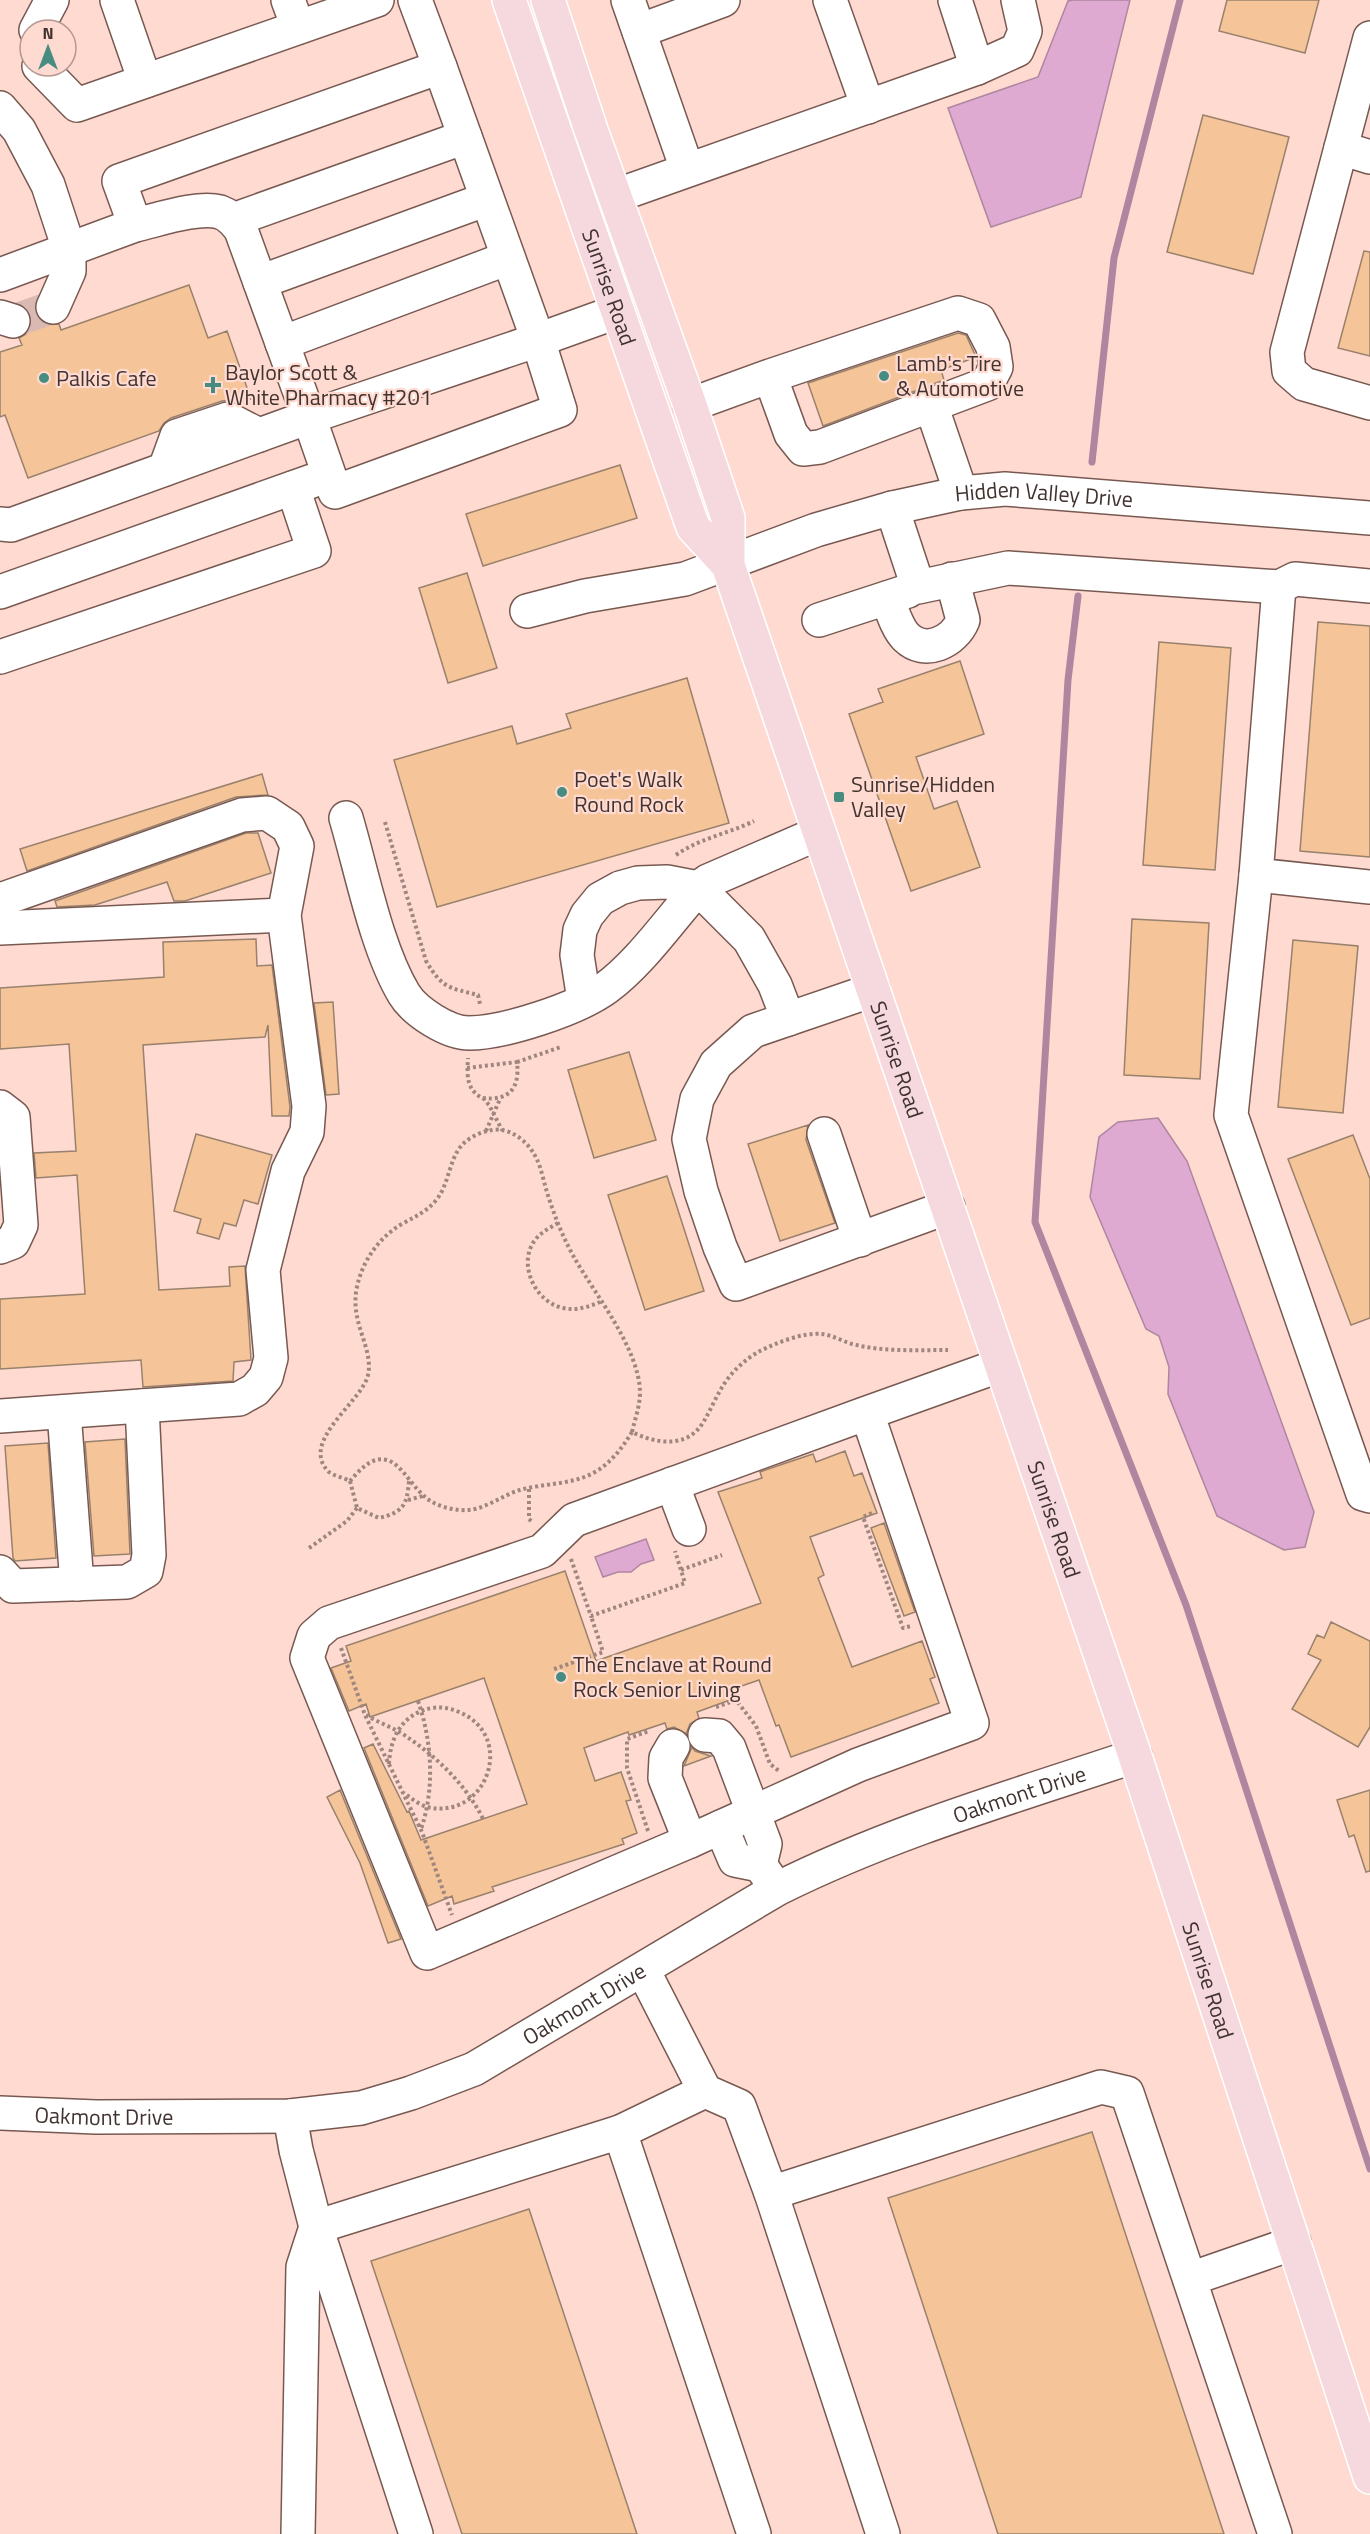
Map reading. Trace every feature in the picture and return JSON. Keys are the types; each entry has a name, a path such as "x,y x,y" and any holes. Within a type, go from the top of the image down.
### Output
{"main road":[{"name":"Sunrise Road","path":"509,0 616,312 693,527 728,565"},
{"name":"Sunrise Road","path":"548,0 728,518 728,565 1136,1756 1370,2477"}],"street":[{"path":"42,18 52,0"},
{"path":"117,0 145,81"},
{"path":"0,275 135,225 202,211 221,212 233,220 241,230 335,492 560,410 538,340 415,0"},
{"path":"628,0 687,169"},
{"path":"639,31 723,0"},
{"path":"830,0 868,107"},
{"path":"955,0 977,68"},
{"path":"615,196 977,68 1017,50 1026,31 1018,0"},
{"path":"51,78 77,105 145,81 293,14 358,3"},
{"path":"1370,38 1355,153 1287,352 1289,371 1304,384 1370,403"},
{"path":"135,225 119,181 440,67"},
{"path":"0,108 19,129 48,184 69,249 69,271 53,307"},
{"path":"233,220 465,137"},
{"path":"260,282 487,199"},
{"path":"282,343 508,258"},
{"path":"0,524 10,525 309,417 616,312"},
{"path":"690,405 770,376 958,314 979,320 993,347 996,367 987,384 820,447 803,449 791,434 770,376"},
{"path":"931,405 960,492"},
{"path":"1,587 329,474"},
{"path":"0,657 315,551 293,488"},
{"name":"Hidden Valley Drive","path":"527,611 585,596 685,579 728,565 816,530 892,508 960,492 1005,489 1370,518"},
{"path":"892,508 918,587"},
{"path":"819,620 918,587 1008,568 1279,587 1295,579 1370,586"},
{"path":"887,598 904,636 915,644 940,644 957,632 963,620 952,579"},
{"path":"1279,587 1256,875 1231,1114 1363,1494 1370,1496"},
{"path":"0,1416 239,1399 255,1390 266,1377 270,1358 263,1270 288,1171 307,1132 309,1106 284,915 297,846 288,827 267,813 242,814 1,903"},
{"path":"346,818 386,956 405,996 426,1017 466,1033 492,1031 532,1020 584,1000 606,988 625,971 698,888 708,880 819,833"},
{"path":"1256,875 1370,887"},
{"path":"584,1000 577,955 580,930 587,915 600,900 620,888 638,883 667,882 698,888 749,939 775,985 788,1019"},
{"path":"1,903 284,915"},
{"path":"873,990 753,1031 716,1064 697,1099 689,1139 701,1191 720,1247 736,1284 948,1208"},
{"path":"0,1107 13,1117 21,1225 12,1242 0,1247"},
{"path":"824,1134 860,1240"},
{"path":"867,1413 960,1680 972,1723 858,1765 690,1841 427,1953 307,1658 315,1636 329,1623 542,1551 574,1520 867,1413 1001,1365"},
{"path":"0,1572 12,1586 127,1582 146,1571 149,1555 142,1406"},
{"path":"64,1412 77,1584"},
{"path":"672,1484 680,1535"},
{"path":"706,1722 729,1748 765,1844 769,1877"},
{"path":"673,1746 666,1758 665,1778 690,1841"},
{"name":"Oakmont Drive","path":"0,2113 96,2117 290,2116 361,2108 411,2093 474,2069 643,1970 769,1877 828,1864 882,1842 1136,1756"},
{"path":"721,1827 735,1860 769,1877"},
{"path":"643,1970 705,2091 739,2106 771,2193 883,2534"},
{"path":"771,2193 1101,2087 1127,2093 1275,2534"},
{"path":"316,2227 620,2132 705,2091"},
{"path":"290,2116 296,2150 316,2227 416,2534"},
{"path":"620,2132 754,2534"},
{"path":"298,2534 303,2267 316,2227"},
{"path":"1190,2279 1294,2242"}],"path":[{"path":"385,822 426,961 435,977 448,988 478,995 480,1007"},
{"path":"502,1130 493,1113 470,1086 467,1068 517,1062 561,1047"},
{"path":"482,1098 500,1098 510,1093 518,1073 517,1062"},
{"path":"486,1131 500,1098"},
{"path":"502,1130 525,1142 535,1154 558,1223 571,1252 631,1351 640,1393 632,1432 622,1448 608,1463 593,1473 573,1480 528,1489 470,1510 451,1509 423,1497 396,1465 388,1460 375,1460 362,1467 350,1481 329,1472 323,1461 322,1452 324,1438 334,1422 360,1394 369,1372 366,1348 354,1311 362,1269 385,1238 431,1206 439,1197 458,1149 466,1141 486,1131 502,1130"},
{"path":"558,1223 534,1241 528,1254 531,1281 550,1302 561,1308 580,1309 600,1302"},
{"path":"632,1432 655,1442 669,1443 693,1433 703,1423 722,1386 744,1361 761,1350 798,1337 821,1334 853,1344 896,1350 948,1350"},
{"path":"350,1481 357,1508"},
{"path":"357,1508 378,1518 400,1510 407,1500 409,1481"},
{"path":"528,1489 529,1519 535,1525"},
{"path":"407,1500 423,1497"},
{"path":"309,1548 347,1521 357,1508"},
{"path":"881,1510 863,1517 903,1629 921,1623"},
{"path":"591,1616 686,1583 681,1570 680,1535"},
{"path":"554,1669 603,1652 571,1557 566,1551"},
{"path":"681,1570 722,1555"},
{"path":"338,1638 365,1715 421,1830 455,1923"},
{"path":"706,1722 736,1700 756,1726 770,1764 776,1770 788,1771"},
{"path":"418,1701 422,1711 428,1752 428,1807 421,1830"},
{"path":"389,1765 390,1751 397,1731 411,1716 422,1711 432,1708 456,1710 472,1719 484,1733 488,1742 490,1763 484,1783 470,1798 448,1807 428,1807 402,1792"},
{"path":"365,1715 397,1731 428,1752 470,1798 483,1818"},
{"path":"627,1739 627,1768 648,1827 648,1835"}],"shaded area":[{"path":"1130,0 1081,197 991,227 948,108 1038,77 1068,1"},
{"path":"1158,1118 1187,1161 1314,1512 1305,1547 1284,1550 1217,1516 1168,1394 1169,1367 1159,1336 1146,1329 1090,1197 1099,1137 1118,1122"},
{"path":"646,1539 654,1560 641,1564 631,1572 618,1572 603,1577 595,1557"}],"building":[{"path":"1227,0 1319,0 1305,53 1219,31"},
{"path":"1203,115 1289,137 1253,274 1167,252"},
{"path":"1364,251 1370,252 1370,356 1338,348"},
{"path":"189,285 208,338 227,331 251,399 238,403 230,400 222,401 171,418 159,431 28,478 5,415 0,417 0,352 22,345 19,338 26,334 31,326 28,311 34,309 38,318 45,324 59,324 61,330"},
{"name":"Lamb's Tire & Automotive","path":"958,333 966,335 976,357 941,370 944,380 823,426 808,383"},
{"path":"620,465 637,518 483,566 466,514"},
{"path":"467,573 497,668 448,683 419,588"},
{"path":"1318,622 1370,626 1370,857 1300,851"},
{"path":"1159,642 1231,648 1215,870 1143,865"},
{"path":"960,661 984,734 916,757 934,809 957,801 980,867 911,891 849,714 883,702 878,689"},
{"name":"Poet's Walk Round Rock","path":"687,678 729,823 437,907 394,760 512,726 517,744 571,728 566,714"},
{"path":"262,774 268,795 236,797 27,871 20,849"},
{"path":"246,833 258,833 271,873 185,901 174,901 167,882 95,905 57,907 55,901"},
{"path":"1132,919 1209,923 1200,1079 1124,1075"},
{"path":"256,939 257,966 272,965 290,1107 289,1116 272,1116 268,1025 265,1037 143,1045 159,1290 230,1286 229,1267 245,1266 251,1360 234,1362 233,1381 143,1387 141,1360 0,1369 0,1299 85,1294 77,1175 36,1178 34,1153 76,1151 69,1044 0,1049 0,988 164,977 163,942"},
{"path":"1293,940 1358,946 1343,1113 1278,1107"},
{"path":"333,1002 339,1094 326,1095 314,1003"},
{"path":"629,1052 656,1140 594,1158 568,1070"},
{"path":"808,1125 806,1140 835,1223 780,1241 748,1144"},
{"path":"196,1134 272,1155 258,1204 244,1200 236,1226 224,1223 219,1239 197,1233 201,1219 174,1211"},
{"path":"1353,1135 1370,1179 1370,1318 1351,1325 1288,1159"},
{"path":"667,1176 704,1291 645,1310 608,1195"},
{"path":"125,1439 130,1554 94,1556 85,1442"},
{"path":"48,1443 56,1558 15,1561 5,1446"},
{"name":"The Enclave at Round Rock Senior Living","path":"845,1451 854,1476 862,1473 877,1513 810,1537 824,1575 818,1578 852,1667 922,1641 935,1677 930,1679 939,1703 791,1757 779,1725 776,1726 759,1680 727,1691 730,1700 697,1712 699,1718 690,1724 686,1734 674,1727 667,1729 665,1723 629,1735 628,1732 584,1748 595,1781 621,1772 631,1800 626,1801 637,1833 622,1839 624,1844 492,1887 494,1891 454,1904 452,1896 428,1906 364,1748 373,1744 407,1812 409,1811 421,1840 527,1804 484,1678 370,1717 366,1704 349,1711 331,1668 351,1661 346,1646 565,1571 596,1661 761,1603 718,1492 762,1478 760,1472 813,1454 816,1462"},
{"path":"884,1523 915,1612 904,1616 871,1528"},
{"path":"1331,1622 1370,1641 1370,1727 1358,1747 1292,1709 1321,1660 1308,1654 1317,1635 1324,1638"},
{"path":"692,1747 695,1751 711,1756 684,1766"},
{"path":"340,1790 401,1939 388,1943 360,1863 327,1797"},
{"path":"1370,1790 1370,1871 1366,1872 1354,1835 1349,1837 1337,1800"},
{"path":"1092,2132 1224,2534 998,2534 888,2198"},
{"path":"529,2209 637,2534 462,2534 371,2261"}],"waterway":[{"path":"1092,462 1114,258 1180,0"},
{"path":"1078,596 1068,680 1035,1222 1186,1605 1370,2169"}],"tunnel":[{"path":"13,321 53,307"}],"place":[{"name":"Lamb's Tire & Automotive","path":"884,376"},
{"name":"Palkis Cafe","path":"44,378"},
{"name":"Baylor Scott & White Pharmacy #201","path":"213,385"},
{"name":"Poet's Walk Round Rock","path":"562,792"},
{"name":"Sunrise/Hidden Valley","path":"839,797"},
{"name":"The Enclave at Round Rock Senior Living","path":"561,1677"}]}
